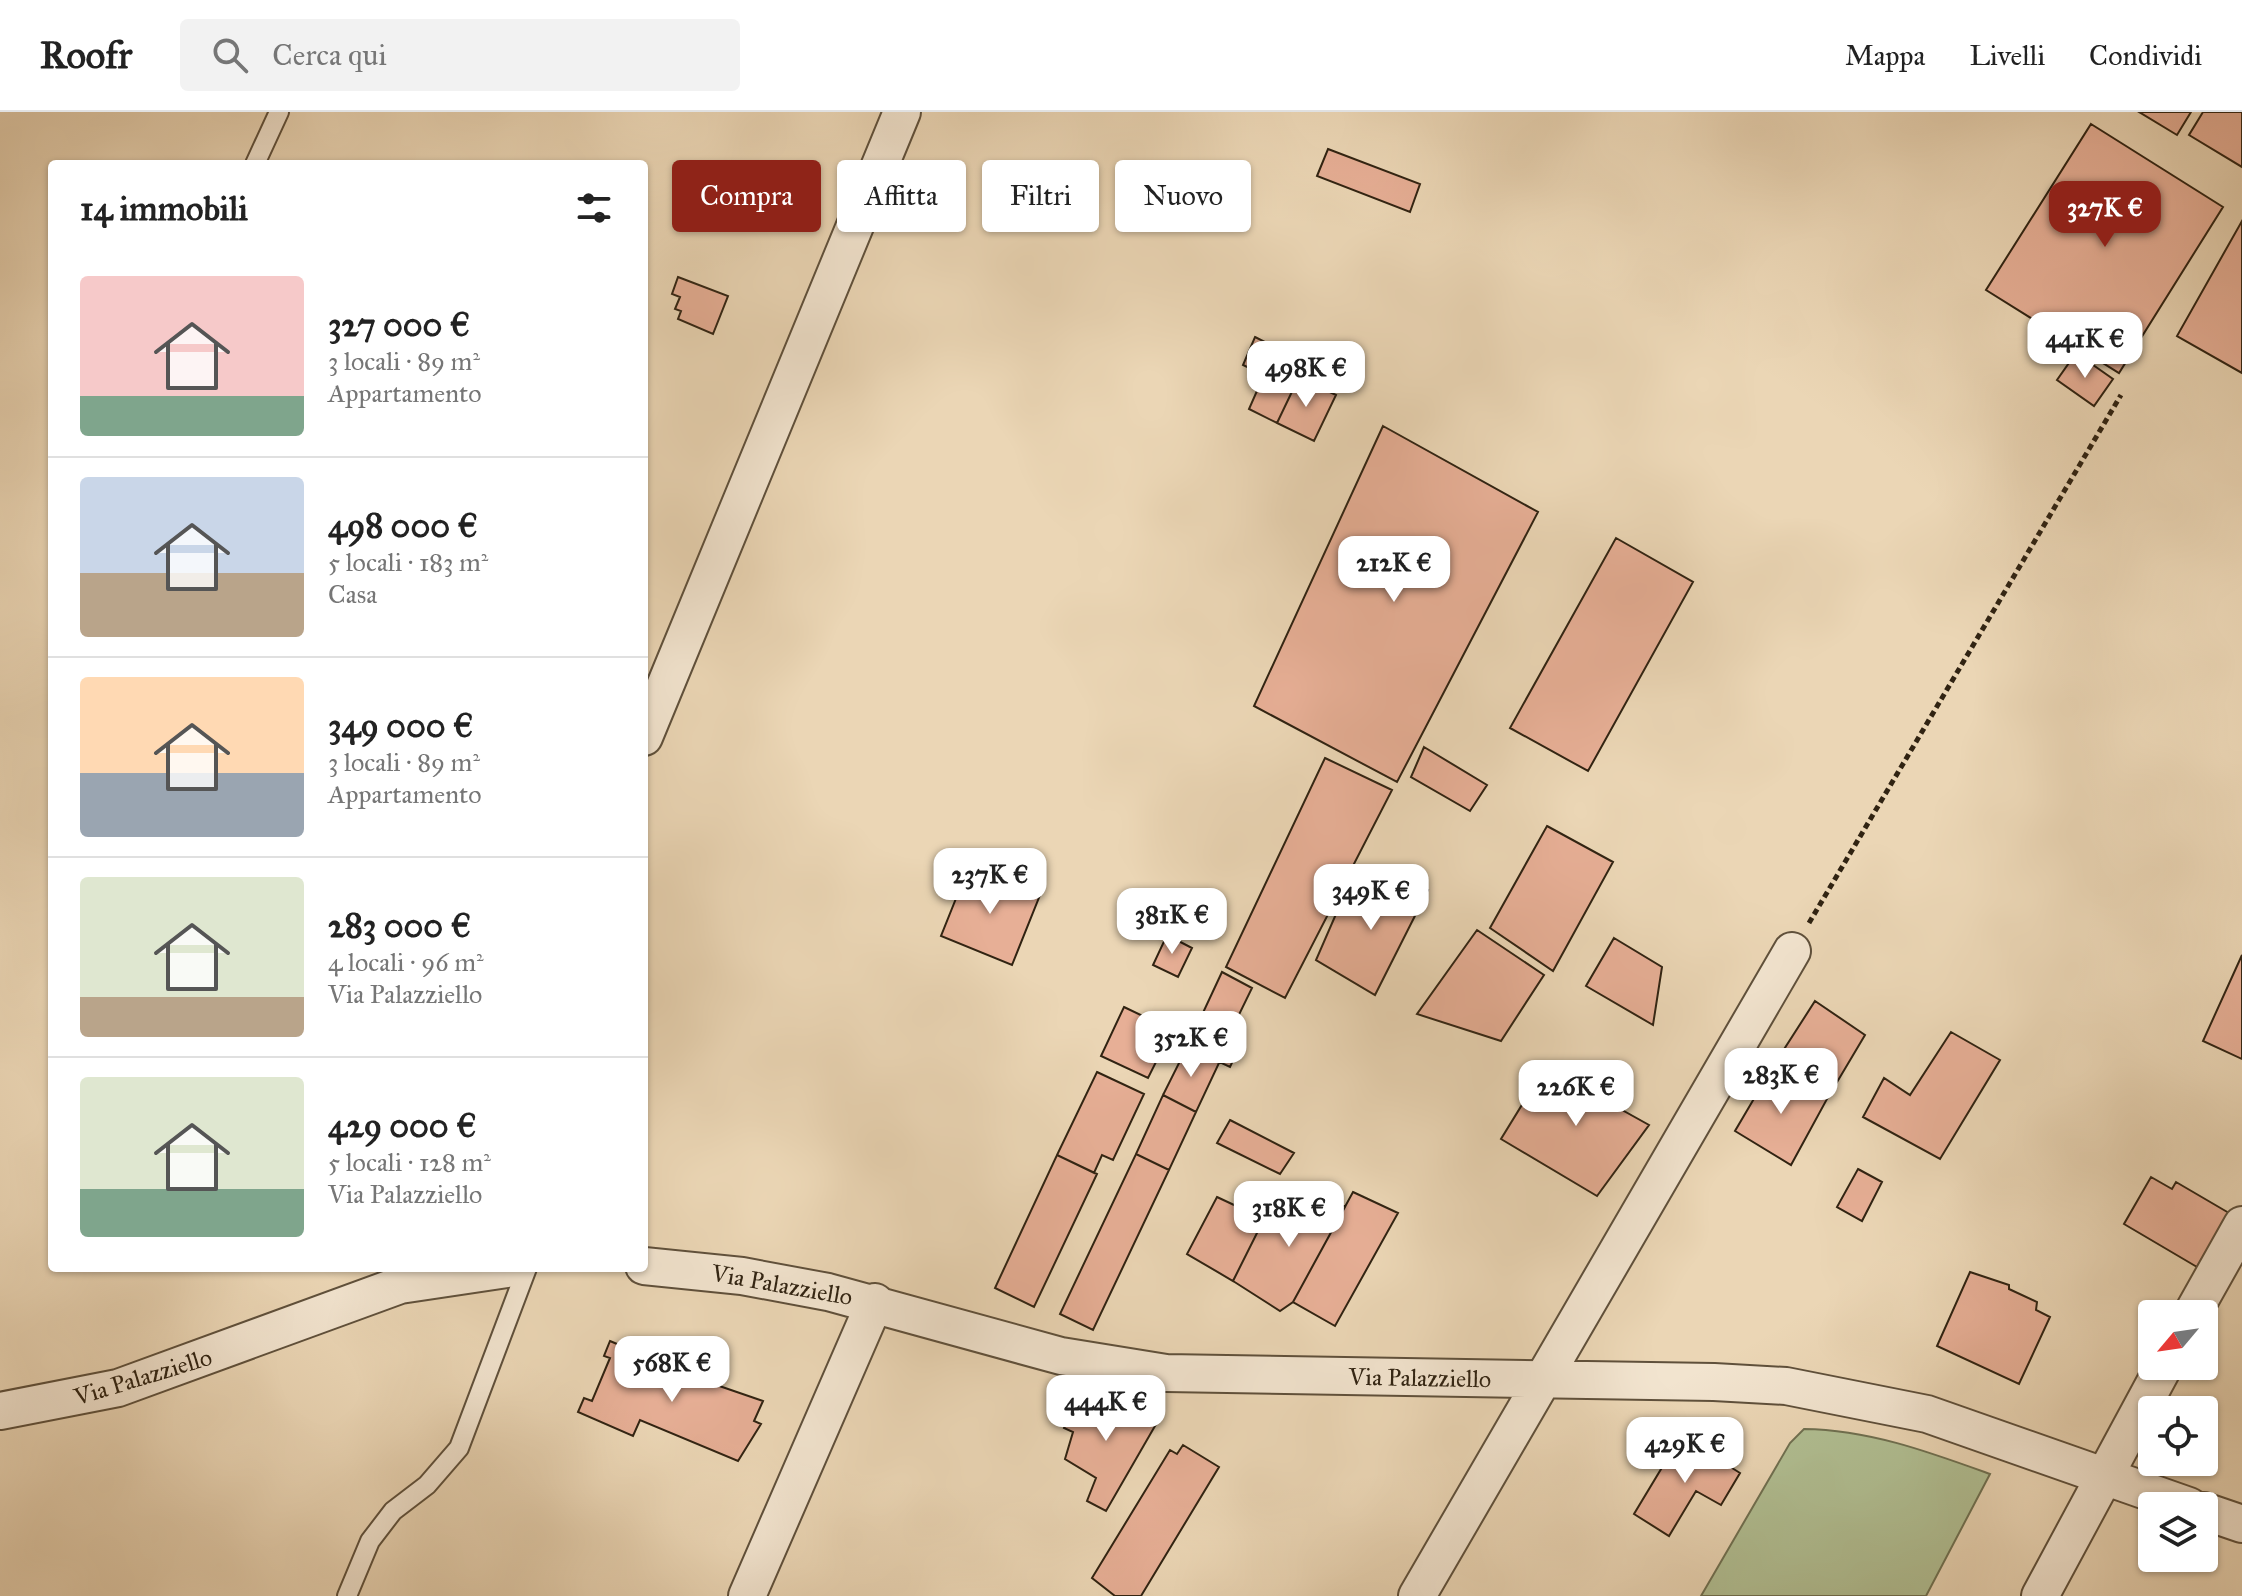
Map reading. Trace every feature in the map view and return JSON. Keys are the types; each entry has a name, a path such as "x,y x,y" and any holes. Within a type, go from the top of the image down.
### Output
{"street":[{"path":"648,727 902,112"},
{"path":"1417,1596 1792,951"},
{"path":"2200,1300 2242,1225"},
{"name":"Via Palazziello","path":"648,1266 742,1276 875,1302 1061,1356 1166,1373 1714,1382 1786,1386 1927,1414 2147,1492"},
{"name":"Via Palazziello","path":"0,1411 118,1388 404,1277 465,1272"},
{"path":"747,1596 875,1302"},
{"path":"2040,1596 2156,1380"},
{"path":"2218,1516 2242,1524"}],"lane":[{"path":"257,160 279,112"},
{"path":"347,1596 370,1541 393,1511 427,1485 459,1448 525,1272"}],"path":[{"path":"1792,951 2121,395"}],"green space":[{"path":"1804,1429 1876,1438 1922,1450 1990,1474 1926,1596 1701,1596 1790,1443"}],"building":[{"path":"2139,112 2191,112 2177,135"},
{"path":"2203,112 2242,112 2242,167 2189,135"},
{"path":"2091,124 2223,207 2119,373 1986,290"},
{"path":"1328,149 1420,184 1410,212 1317,176"},
{"path":"2242,221 2242,373 2177,336"},
{"path":"678,277 728,296 713,334 678,319 681,311 675,309 680,297 672,294"},
{"path":"1255,337 1279,349 1272,365 1299,377 1277,423 1249,409 1264,375 1243,365"},
{"path":"2076,353 2113,379 2094,406 2057,380"},
{"path":"1299,377 1336,395 1314,441 1277,423"},
{"path":"1383,426 1538,512 1397,782 1254,706"},
{"path":"1616,538 1693,582 1588,771 1510,728"},
{"path":"1424,747 1487,785 1470,811 1411,777"},
{"path":"1325,758 1392,790 1285,998 1226,967"},
{"path":"1547,826 1613,862 1553,971 1490,928"},
{"path":"969,866 1040,895 1012,965 941,936"},
{"path":"1407,875 1428,890 1375,995 1316,960 1343,898 1379,892"},
{"path":"1477,930 1544,975 1501,1041 1417,1014"},
{"path":"1167,935 1192,948 1178,977 1153,965"},
{"path":"1614,938 1662,967 1653,1025 1586,986"},
{"path":"2242,955 2242,1059 2203,1041"},
{"path":"1222,972 1252,988 1231,1031 1243,1039 1230,1067 1187,1047"},
{"path":"1815,1001 1865,1035 1827,1099 1772,1068"},
{"path":"1124,1007 1172,1030 1148,1078 1101,1056"},
{"path":"1951,1032 2000,1060 1940,1159 1863,1117 1884,1078 1910,1095"},
{"path":"1187,1047 1219,1063 1196,1112 1163,1095"},
{"path":"1547,1064 1577,1083 1585,1071 1627,1097 1624,1111 1649,1125 1597,1196 1501,1139"},
{"path":"1772,1068 1827,1099 1791,1165 1735,1131"},
{"path":"1097,1072 1144,1094 1113,1160 1102,1155 1094,1173 1057,1155"},
{"path":"1163,1095 1196,1112 1169,1170 1136,1154"},
{"path":"1230,1120 1294,1153 1280,1174 1217,1143"},
{"path":"1136,1154 1169,1170 1093,1330 1060,1314"},
{"path":"1057,1155 1097,1174 1034,1307 995,1288"},
{"path":"1858,1169 1882,1182 1862,1221 1837,1207"},
{"path":"2151,1177 2172,1189 2176,1182 2229,1213 2197,1267 2124,1224"},
{"path":"1302,1184 1345,1207 1293,1302 1280,1311 1233,1281 1264,1219 1282,1225"},
{"path":"1353,1192 1398,1213 1335,1326 1293,1302"},
{"path":"1217,1197 1264,1219 1233,1281 1187,1254"},
{"path":"1970,1272 2009,1285 2009,1289 2037,1302 2036,1310 2050,1317 2019,1384 1937,1346"},
{"path":"610,1341 699,1379 763,1401 754,1421 761,1424 738,1461 640,1420 633,1436 578,1412 584,1398 592,1401 610,1358 604,1356"},
{"path":"1079,1392 1159,1419 1106,1511 1087,1501 1096,1478 1065,1459 1073,1432 1064,1428"},
{"path":"1681,1436 1740,1473 1721,1505 1696,1491 1669,1536 1634,1514"},
{"path":"1183,1445 1219,1467 1141,1596 1115,1596 1092,1578 1170,1450 1177,1454"}]}
